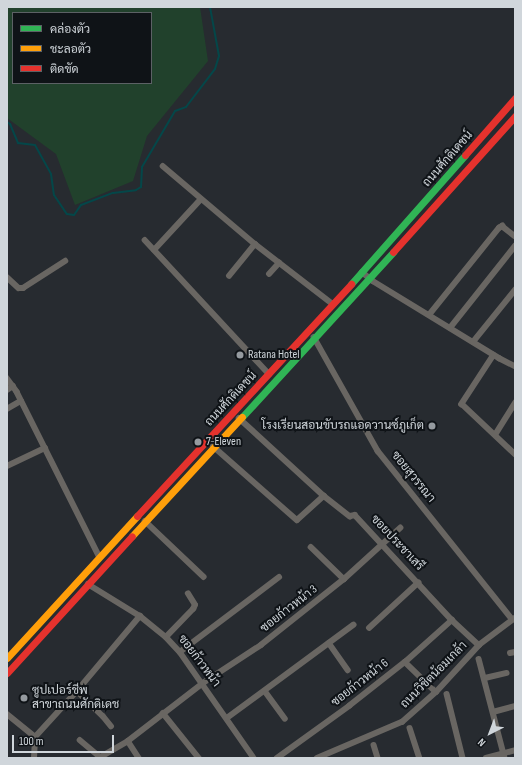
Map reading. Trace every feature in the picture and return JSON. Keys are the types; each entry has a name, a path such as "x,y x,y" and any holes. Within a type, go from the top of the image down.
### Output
{"main road":[{"name":"ถนนศักดิเดชน์","path":"7,673 239,418 333,304 515,98"},
{"name":"ถนนศักดิเดชน์","path":"7,658 99,556 269,374 314,337 515,116"}],"street":[{"path":"164,166 255,244 333,304"},
{"path":"154,250 201,199"},
{"path":"429,315 499,228 502,226 515,236"},
{"path":"145,240 269,374"},
{"path":"229,276 255,244"},
{"path":"450,328 515,246"},
{"path":"510,252 515,257"},
{"path":"7,277 19,288 23,288 65,261"},
{"path":"269,274 279,263"},
{"path":"362,272 369,278 450,328 515,366"},
{"path":"473,342 515,290"},
{"name":"ซอยสุวรรณา","path":"314,337 378,451 514,619"},
{"path":"494,355 462,404 515,454"},
{"path":"7,378 21,401 99,556"},
{"path":"7,390 13,386"},
{"path":"7,409 21,401"},
{"path":"495,434 515,403"},
{"name":"ซอยประชาเสรี","path":"239,418 324,496 350,516 355,515 452,620 479,645"},
{"path":"213,446 297,520 324,496"},
{"path":"7,466 45,448"},
{"path":"145,521 204,577"},
{"name":"ซอยก้าวหน้า 3","path":"100,758 128,741 203,683 261,645 344,579 400,528"},
{"path":"311,547 344,579"},
{"path":"180,652 279,577"},
{"path":"369,628 418,583"},
{"name":"ซอยก้าวหน้า","path":"88,584 140,616 166,637 180,652 203,683 254,758"},
{"path":"166,637 194,609 195,605 188,594"},
{"path":"34,758 35,737 77,691 140,616"},
{"name":"ถนนวิชิตน้อมเกล้า","path":"317,758 402,722 436,692 479,645 514,619"},
{"name":"ซอยก้าวหน้า 6","path":"277,758 349,706 404,662 452,620"},
{"path":"227,718 353,625"},
{"path":"329,643 348,670"},
{"path":"479,659 505,755"},
{"path":"404,662 436,692"},
{"path":"485,678 506,673"},
{"path":"266,690 285,719"},
{"path":"77,691 103,716 111,726"},
{"path":"447,694 463,758"},
{"path":"493,712 515,706"},
{"path":"164,713 199,758"},
{"path":"7,714 35,737"},
{"path":"410,728 420,758"},
{"path":"80,740 100,758"},
{"path":"128,741 139,758"},
{"path":"374,745 378,758"},
{"path":"486,758 505,755 515,750"}],"green space":[{"path":"7,7 200,7 208,61 147,136 133,181 75,205 56,154 7,118"}],"waterway":[{"path":"7,122 10,124 18,143 35,145 51,174 54,195 67,214 74,215 81,205 113,193 136,190 141,187 142,167 175,111 186,107 215,69 219,56 210,7"}],"traffic: fast":[{"path":"351,284 465,155"},
{"path":"242,417 393,252"}],"traffic: slow":[{"path":"132,536 242,417"},
{"path":"7,658 137,516"}],"traffic: jam":[{"path":"465,155 515,98"},
{"path":"393,252 515,116"},
{"path":"137,516 351,284"},
{"path":"7,673 132,536"}],"place":[{"name":"Ratana Hotel","path":"240,355"},
{"name":"โรงเรียนสอนขับรถแอดวานซ์ภูเก็ต","path":"432,426"},
{"name":"7-Eleven","path":"198,442"},
{"name":"ซูปเปอร์ชีพ สาขาถนนศักดิเดช","path":"24,698"}]}
